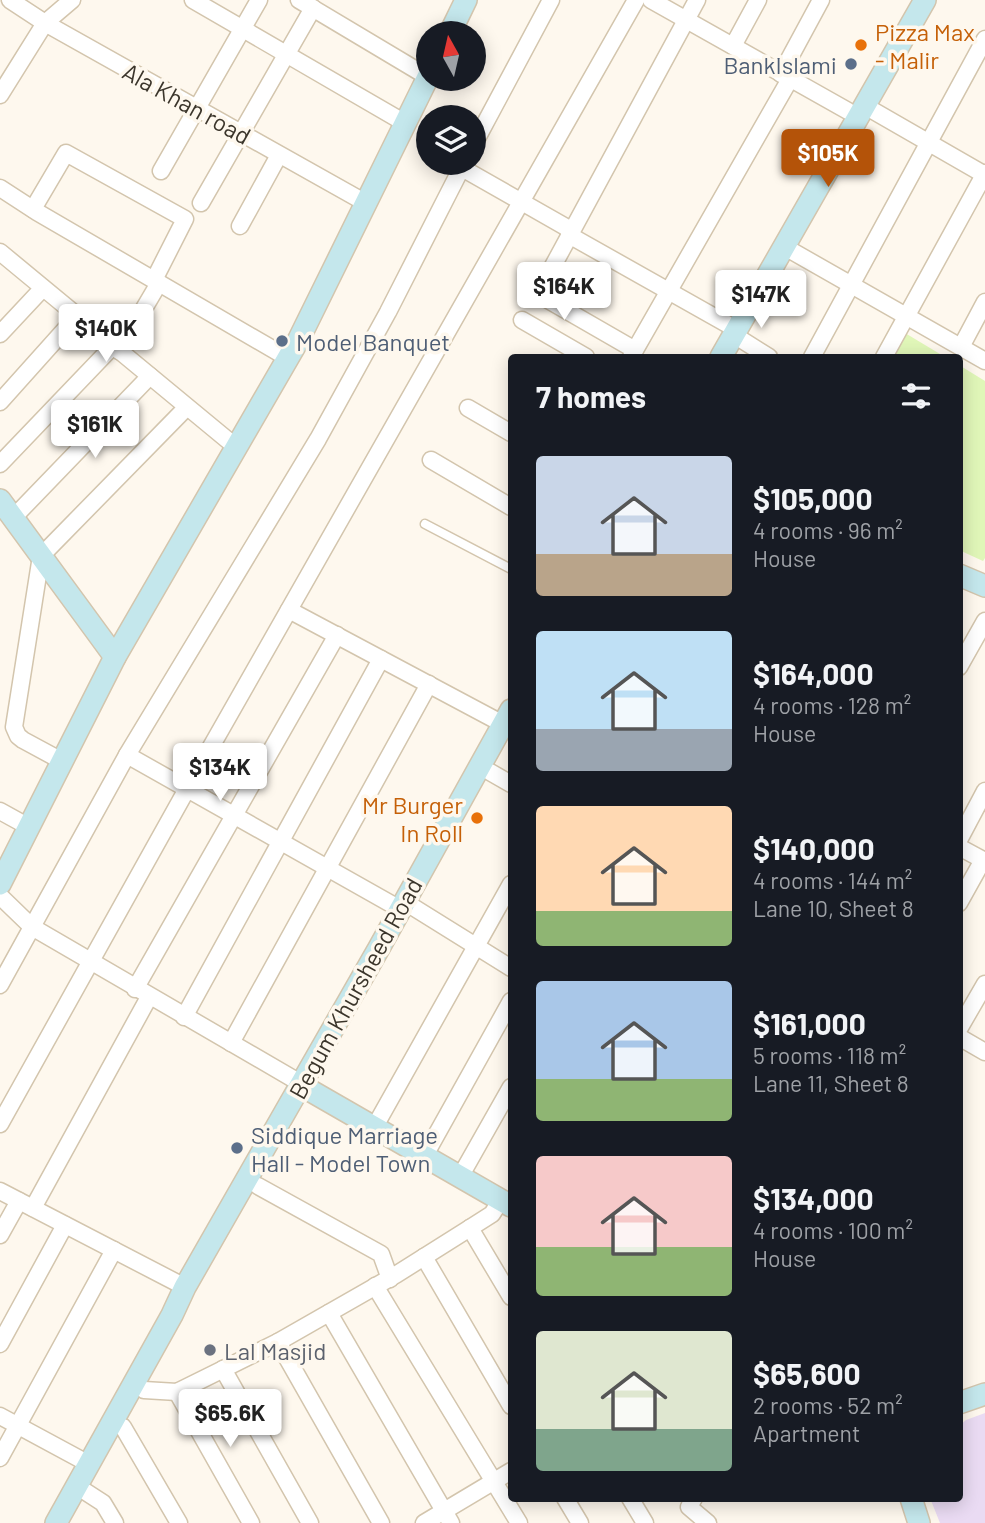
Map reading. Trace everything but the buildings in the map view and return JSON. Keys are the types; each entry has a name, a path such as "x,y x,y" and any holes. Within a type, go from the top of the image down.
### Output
{"main road":[{"path":"710,354 730,330 783,246 911,0"},
{"path":"722,354 730,330 856,109 925,0"},
{"path":"454,21 461,2"},
{"path":"0,884 115,657 288,358 421,91"},
{"path":"4,510 115,657"},
{"path":"963,577 985,586"},
{"name":"Begum Khursheed Road","path":"446,839 490,772 508,723"},
{"name":"Begum Khursheed Road","path":"56,1523 185,1287 307,1088 508,723"},
{"path":"307,1088 506,1203"},
{"name":"Begum Khursheed Road","path":"69,1523 258,1186 307,1088"},
{"path":"963,1402 985,1394"},
{"path":"912,1502 919,1523"}],"street":[{"name":"Ala Khan road","path":"10,0 45,23 366,203"},
{"path":"0,95 45,23 72,0"},
{"path":"193,0 405,123"},
{"path":"161,171 259,0"},
{"path":"486,121 551,0"},
{"path":"0,1124 187,789 636,0"},
{"path":"651,0 786,76 928,142 985,174 886,354"},
{"path":"697,0 541,286 542,297 633,354 786,76 821,0"},
{"path":"733,46 758,0"},
{"path":"201,202 286,54 303,2 416,69"},
{"path":"814,354 985,38"},
{"path":"0,464 116,348 156,281 185,219 66,153 33,209"},
{"path":"240,226 279,155"},
{"path":"0,985 127,755 318,439 388,312 458,175"},
{"path":"479,175 765,354"},
{"path":"0,188 288,358"},
{"path":"783,246 985,361"},
{"path":"3,260 43,288 236,447"},
{"path":"0,334 43,288"},
{"path":"961,347 985,302"},
{"path":"0,402 77,316"},
{"path":"523,320 581,354"},
{"path":"4,510 150,376"},
{"path":"62,761 23,740 14,727 41,556 187,407"},
{"path":"468,408 508,431"},
{"path":"431,460 508,505"},
{"path":"289,610 508,723"},
{"path":"963,660 985,621"},
{"path":"0,1235 26,1205 142,993 234,816 337,635"},
{"path":"184,1017 381,659"},
{"path":"231,1044 429,684"},
{"path":"127,755 508,966"},
{"path":"490,772 508,782"},
{"path":"963,832 985,791"},
{"path":"0,811 29,827"},
{"path":"963,849 984,861 963,897"},
{"path":"374,1128 508,889"},
{"path":"0,896 32,928 307,1088"},
{"path":"963,1022 985,984"},
{"path":"424,1157 508,1006"},
{"path":"963,1039 985,1052"},
{"path":"460,1177 508,1092"},
{"path":"258,1186 381,1254 382,1282 519,1523"},
{"path":"0,1191 185,1287"},
{"path":"144,1390 177,1392 278,1342 424,1257 506,1203"},
{"path":"0,1344 65,1225"},
{"path":"470,1228 508,1292"},
{"path":"0,1458 114,1250"},
{"path":"424,1257 508,1401"},
{"path":"329,1313 447,1517"},
{"path":"278,1342 382,1523"},
{"path":"223,1369 310,1523"},
{"path":"177,1392 251,1523"},
{"path":"0,1416 89,1464"},
{"path":"123,1427 179,1523"},
{"path":"424,1523 447,1517 508,1473"},
{"path":"86,1492 103,1503 115,1523"},
{"path":"567,1502 580,1523"},
{"path":"632,1502 645,1523"},
{"path":"692,1502 689,1507 708,1523"}],"lane":[{"path":"425,524 508,567"}],"green space":[{"path":"905,333 940,354 894,354"},
{"path":"963,367 985,381 983,561 963,552"}],"place":[{"name":"Pizza Max - Malir","path":"861,45"},
{"name":"BankIslami","path":"851,64"},
{"name":"Model Banquet","path":"282,341"},
{"name":"Mr Burger In Roll","path":"477,818"},
{"name":"Siddique Marriage Hall - Model Town","path":"237,1148"},
{"name":"Lal Masjid","path":"210,1350"}]}
